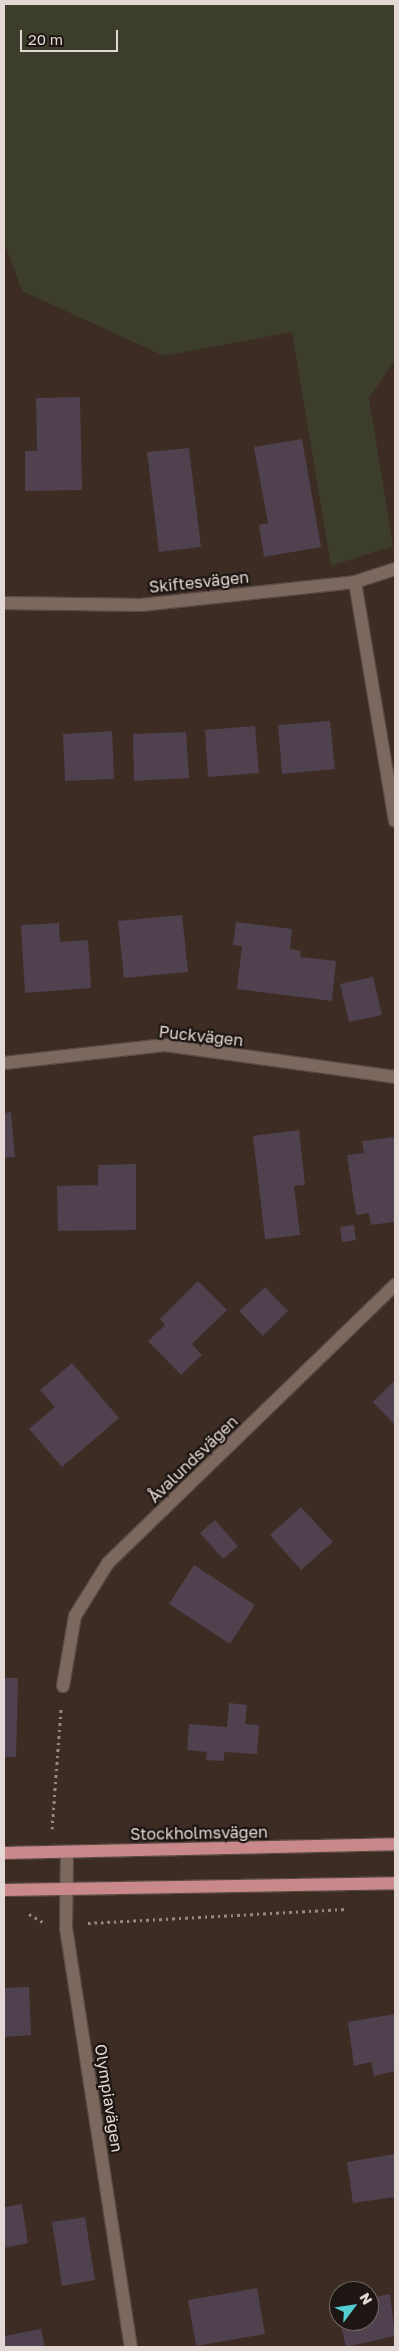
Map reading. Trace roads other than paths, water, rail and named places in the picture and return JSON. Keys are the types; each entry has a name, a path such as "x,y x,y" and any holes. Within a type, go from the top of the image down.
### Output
{"main road":[{"name":"Stockholmsvägen","path":"4,1853 67,1854 395,1844"},
{"path":"4,1890 395,1883"}],"street":[{"name":"Skiftesvägen","path":"4,603 141,605 355,582 395,569"},
{"path":"355,582 395,821"},
{"name":"Puckvägen","path":"4,1063 165,1045 395,1077"},
{"name":"Åvalundsvägen","path":"63,1686 75,1616 108,1563 395,1286"},
{"name":"Olympiavägen","path":"67,1854 64,1889 66,1928 131,2347"}]}
